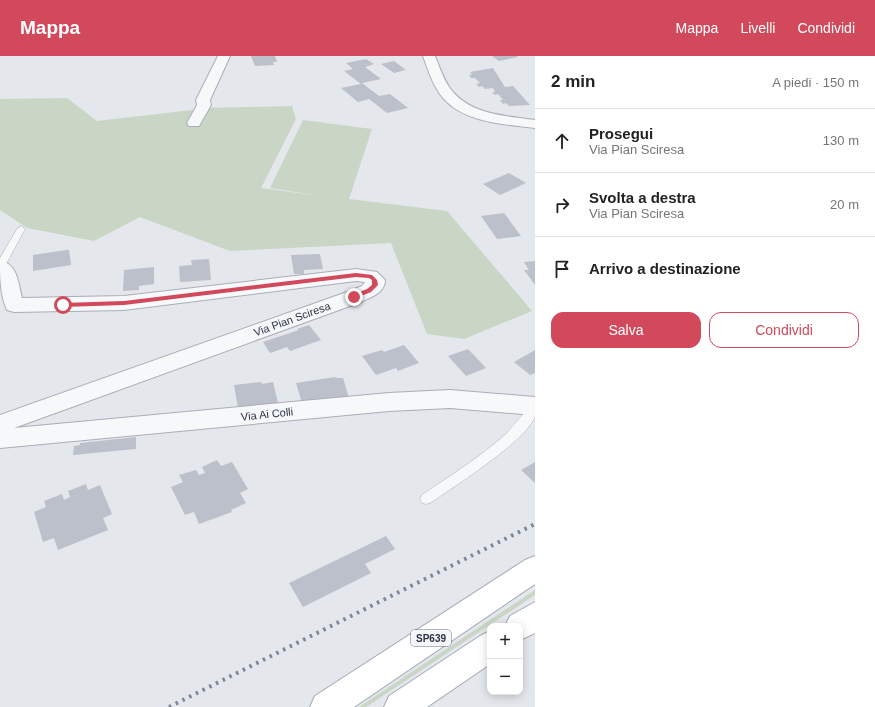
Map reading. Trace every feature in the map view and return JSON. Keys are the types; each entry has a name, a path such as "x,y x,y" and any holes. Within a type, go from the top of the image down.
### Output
{"main road":[{"name":"SP639","path":"326,707 535,569"},
{"path":"523,624 535,616"},
{"path":"400,707 487,648"}],"street":[{"path":"194,123 204,104 203,100 224,56"},
{"path":"429,56 448,95 459,104 475,113 497,119 535,124"},
{"name":"Via Pian Sciresa","path":"0,266 6,270 7,305 124,303 356,275 370,276 375,280 375,285 369,290 354,297 0,424"},
{"name":"Via Ai Colli","path":"0,439 389,402 450,399 535,407"}],"lane":[{"path":"0,266 21,229"},
{"path":"426,499 494,452 520,428 535,407"}],"green space":[{"path":"67,98 97,121 209,108 292,106 296,119 261,188 321,196 270,188 303,120 372,129 349,199 447,211 532,311 464,339 427,334 391,243 230,251 140,217 94,241 27,228 0,210 0,99"},
{"path":"535,590 535,595 493,623 487,623 487,627 366,707 359,707"}],"building":[{"path":"251,56 275,56 277,62 273,62 274,65 255,66"},
{"path":"492,56 516,56 518,57 499,61"},
{"path":"366,59 374,64 365,67 381,79 362,83 379,96 390,94 408,108 387,113 369,99 358,102 341,88 361,84 344,71 353,69 346,63"},
{"path":"394,61 406,70 394,73 381,64"},
{"path":"493,68 505,87 513,86 530,105 509,106 506,103 503,104 500,100 503,100 498,94 495,95 492,92 495,92 493,88 485,89 482,86 479,87 476,84 480,83 475,78 471,78 469,75 472,75 470,72"},
{"path":"509,173 526,183 500,195 483,184"},
{"path":"504,213 521,236 497,239 481,216"},
{"path":"69,250 71,265 33,271 33,255"},
{"path":"320,254 323,269 304,270 304,274 294,274 291,255"},
{"path":"209,259 211,280 180,282 179,266 192,265 191,260"},
{"path":"535,261 535,285 524,270 529,270 524,262"},
{"path":"154,267 154,284 139,286 139,290 123,291 124,270"},
{"path":"309,325 321,340 290,351 287,347 270,353 263,342 299,330 297,329"},
{"path":"404,345 419,363 398,371 396,368 376,375 362,356 382,350 384,352"},
{"path":"468,349 486,368 466,376 448,356"},
{"path":"535,350 535,373 530,375 514,362"},
{"path":"335,377 343,378 349,398 302,403 296,383"},
{"path":"261,382 262,384 273,382 278,403 238,408 234,385"},
{"path":"136,437 136,449 73,455 74,446 80,445 80,443"},
{"path":"217,460 221,466 232,462 248,489 240,493 246,503 231,510 232,512 199,524 194,512 185,515 171,487 183,482 179,475 196,470 199,475 205,473 202,467"},
{"path":"535,462 535,483 521,470"},
{"path":"86,484 88,490 100,485 112,514 103,518 108,530 58,550 54,538 43,542 34,512 46,507 44,501 62,494 64,500 70,497 68,491"},
{"path":"386,536 395,549 365,564 371,573 303,607 289,583"}],"railway":[{"path":"169,707 535,524"}],"route":[{"path":"63,305 124,303 356,275 370,276 375,280 375,285 369,290 354,297"}]}
